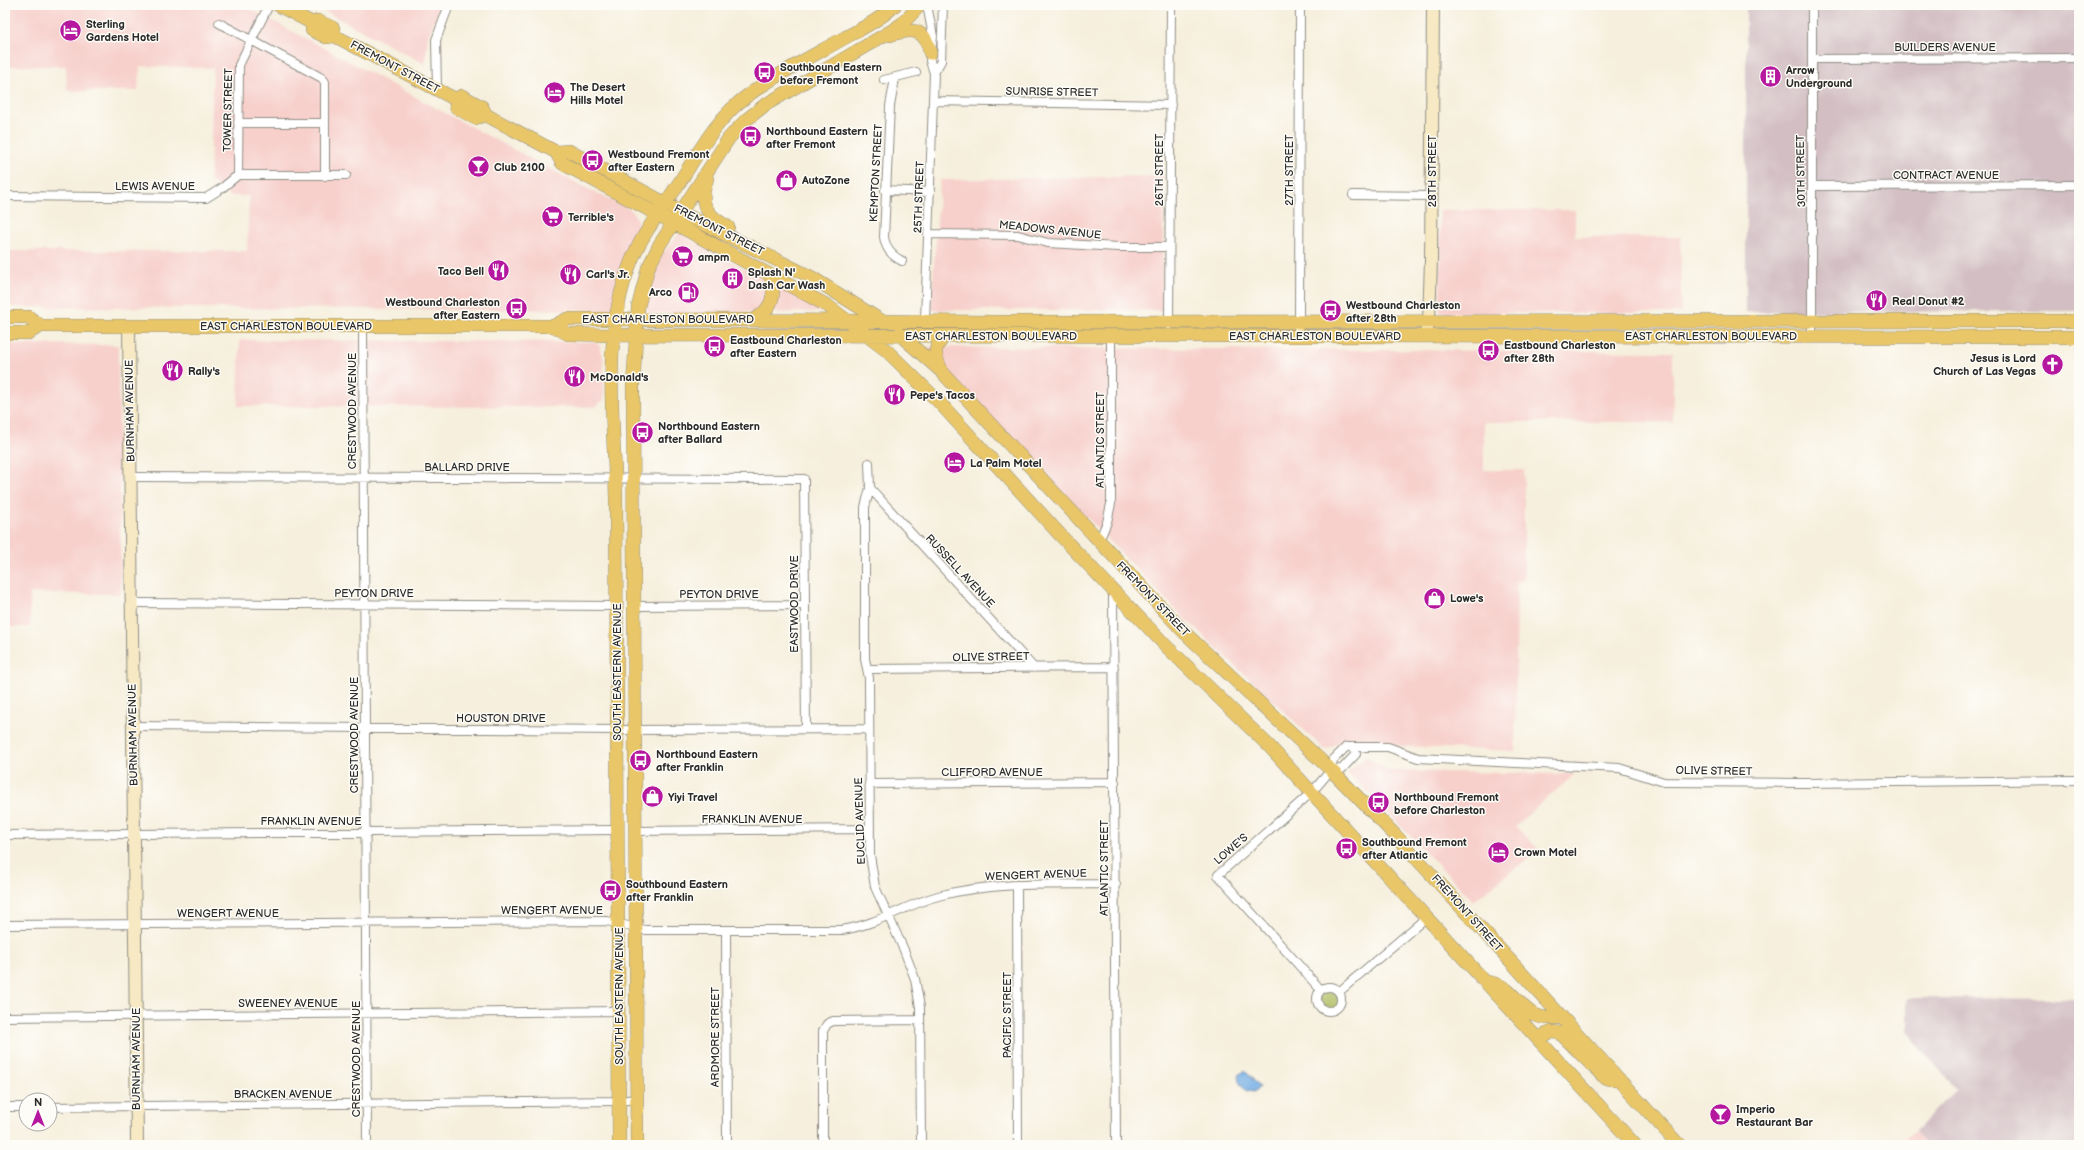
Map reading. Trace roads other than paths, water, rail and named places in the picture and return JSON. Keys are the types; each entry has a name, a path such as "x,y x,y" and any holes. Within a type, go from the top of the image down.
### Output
{"main road":[{"name":"FREMONT STREET","path":"278,5 312,23 312,30 326,37 335,36 455,99 462,96 482,107 486,115 556,152 562,163 662,209 770,275 828,306 869,336 891,355 939,402 1113,592 1166,647 1270,746 1636,1145"},
{"path":"755,112 757,102 764,94 824,50 874,20 895,5"},
{"path":"747,244 739,234 713,218 705,207 703,200 704,188 712,164 729,138 755,112 786,91 883,37 903,23 920,5"},
{"path":"883,37 904,31 916,31 926,38 930,53"},
{"name":"SOUTH EASTERN AVENUE","path":"619,1145 618,830 613,410 613,335 615,319 631,262 638,246 713,131 729,112 756,90 824,50"},
{"name":"SOUTH EASTERN AVENUE","path":"637,1145 633,386 637,320 639,301 648,268 677,218 712,164"},
{"name":"FREMONT STREET","path":"677,218 747,244 811,277 880,320 902,336 942,372 1185,633 1331,770 1411,852 1680,1145"},
{"path":"754,320 770,306 774,292 770,275"},
{"name":"EAST CHARLESTON BOULEVARD","path":"5,317 29,317 41,326"},
{"name":"EAST CHARLESTON BOULEVARD","path":"5,333 28,334 41,326 554,326 567,319 1299,322 1812,320 2079,321"},
{"path":"1580,336 1605,321 1632,336"},
{"name":"EAST CHARLESTON BOULEVARD","path":"554,326 568,334 613,335 2079,337"},
{"path":"942,372 936,360 935,350 937,344 945,336"},
{"path":"1486,982 1505,987 1535,1016 1552,1019 1562,1017"},
{"path":"1537,1038 1552,1032 1560,1033 1603,1076 1610,1079 1619,1079"}],"street":[{"name":"TOWER STREET","path":"238,175 239,65 251,38 256,32 269,5"},
{"path":"437,89 436,40 449,5"},
{"name":"25TH STREET","path":"925,321 934,73 930,61 930,53 933,47 933,36 927,5"},
{"name":"25TH STREET","path":"934,73 940,61 943,5"},
{"name":"26TH STREET","path":"1170,336 1171,5"},
{"name":"27TH STREET","path":"1297,336 1299,322 1300,5"},
{"name":"28TH STREET","path":"1425,336 1429,322 1432,196 1433,5"},
{"name":"30TH STREET","path":"1812,5 1812,336"},
{"path":"219,23 251,38 322,78 325,82 324,176"},
{"name":"BUILDERS AVENUE","path":"1812,59 2079,58"},
{"path":"884,80 916,72"},
{"name":"KEMPTON STREET","path":"894,78 890,106 884,237 886,246 890,253 902,261"},
{"name":"SUNRISE STREET","path":"933,101 1171,105"},
{"path":"238,123 325,123"},
{"path":"238,175 346,175"},
{"name":"LEWIS AVENUE","path":"5,196 206,198 222,188 238,175"},
{"name":"CONTRACT AVENUE","path":"1813,186 2079,186"},
{"path":"885,190 930,192"},
{"path":"1353,196 1432,196"},
{"name":"MEADOWS AVENUE","path":"928,234 1018,235 1048,243 1118,247 1170,247"},
{"name":"BURNHAM AVENUE","path":"129,326 137,1145"},
{"name":"CRESTWOOD AVENUE","path":"362,326 367,1145"},
{"name":"ATLANTIC STREET","path":"1099,541 1107,522 1111,504 1111,336"},
{"name":"EUCLID AVENUE","path":"869,463 870,488 865,507 865,660 867,669 869,729 870,855 875,887 904,950 915,979 920,1007 920,1145"},
{"name":"BALLARD DRIVE","path":"131,477 804,479"},
{"name":"EASTWOOD DRIVE","path":"804,479 806,729"},
{"name":"RUSSELL AVENUE","path":"870,488 1034,668"},
{"name":"ATLANTIC STREET","path":"1113,592 1116,884 1116,1145"},
{"name":"PEYTON DRIVE","path":"132,603 616,606"},
{"name":"PEYTON DRIVE","path":"634,606 805,605"},
{"name":"OLIVE STREET","path":"867,669 1114,667"},
{"name":"HOUSTON DRIVE","path":"133,726 365,729 869,729"},
{"name":"OLIVE STREET","path":"1312,792 1331,770 1333,760 1346,747 1388,747 1418,758 1619,768 1664,782 1803,783 2079,780"},
{"name":"OLIVE STREET","path":"1331,770 1342,769 1356,754 1353,747"},
{"name":"CLIFFORD AVENUE","path":"869,784 1115,782"},
{"name":"LOWE'S","path":"1312,792 1218,875 1321,990"},
{"name":"FRANKLIN AVENUE","path":"635,831 870,829"},
{"name":"FRANKLIN AVENUE","path":"5,835 618,830"},
{"name":"WENGERT AVENUE","path":"5,925 607,921 645,930 842,930 860,927 915,904 942,895 972,888 1018,885 1116,884"},
{"name":"PACIFIC STREET","path":"1018,885 1018,1145"},
{"path":"1340,991 1427,917"},
{"name":"ARDMORE STREET","path":"726,930 727,1145"},
{"path":"1329,986 1340,991 1342,1000 1339,1007 1331,1011 1323,1009 1318,1003 1317,995 1321,990 1329,986"},
{"name":"SWEENEY AVENUE","path":"5,1017 619,1011"},
{"path":"823,1145 823,1031 827,1024 833,1021 920,1020"},
{"name":"BRACKEN AVENUE","path":"58,1107 619,1101 636,1099"},
{"path":"5,1107 18,1107"}],"water":[{"path":"1245,1071 1259,1086 1254,1092 1247,1091 1239,1082 1238,1075"}],"place":[{"name":"Sterling Gardens Hotel","path":"70,30"},
{"name":"Southbound Eastern before Fremont","path":"764,73"},
{"name":"Arrow Underground","path":"1771,76"},
{"name":"The Desert Hills Motel","path":"555,93"},
{"name":"Northbound Eastern after Fremont","path":"750,137"},
{"name":"Westbound Fremont after Eastern","path":"592,160"},
{"name":"Club 2100","path":"478,167"},
{"name":"AutoZone","path":"786,180"},
{"name":"Terrible's","path":"552,217"},
{"name":"ampm","path":"682,257"},
{"name":"Taco Bell","path":"499,271"},
{"name":"Carl's Jr.","path":"570,274"},
{"name":"Splash N' Dash Car Wash","path":"732,278"},
{"name":"Arco","path":"688,292"},
{"name":"Real Donut #2","path":"1877,301"},
{"name":"Westbound Charleston after Eastern","path":"516,308"},
{"name":"Westbound Charleston after 28th","path":"1330,311"},
{"name":"Eastbound Charleston after Eastern","path":"715,346"},
{"name":"Eastbound Charleston after 28th","path":"1488,351"},
{"name":"Jesus is Lord Church of Las Vegas","path":"2052,364"},
{"name":"Rally's","path":"173,371"},
{"name":"McDonald's","path":"575,377"},
{"name":"Pepe's Tacos","path":"895,395"},
{"name":"Northbound Eastern after Ballard","path":"643,432"},
{"name":"La Palm Motel","path":"955,463"},
{"name":"Lowe's","path":"1435,598"},
{"name":"Northbound Eastern after Franklin","path":"640,760"},
{"name":"Yiyi Travel","path":"652,797"},
{"name":"Northbound Fremont before Charleston","path":"1379,803"},
{"name":"Southbound Fremont after Atlantic","path":"1347,848"},
{"name":"Crown Motel","path":"1499,852"},
{"name":"Southbound Eastern after Franklin","path":"610,890"},
{"name":"Imperio Restaurant Bar","path":"1721,1115"}]}
